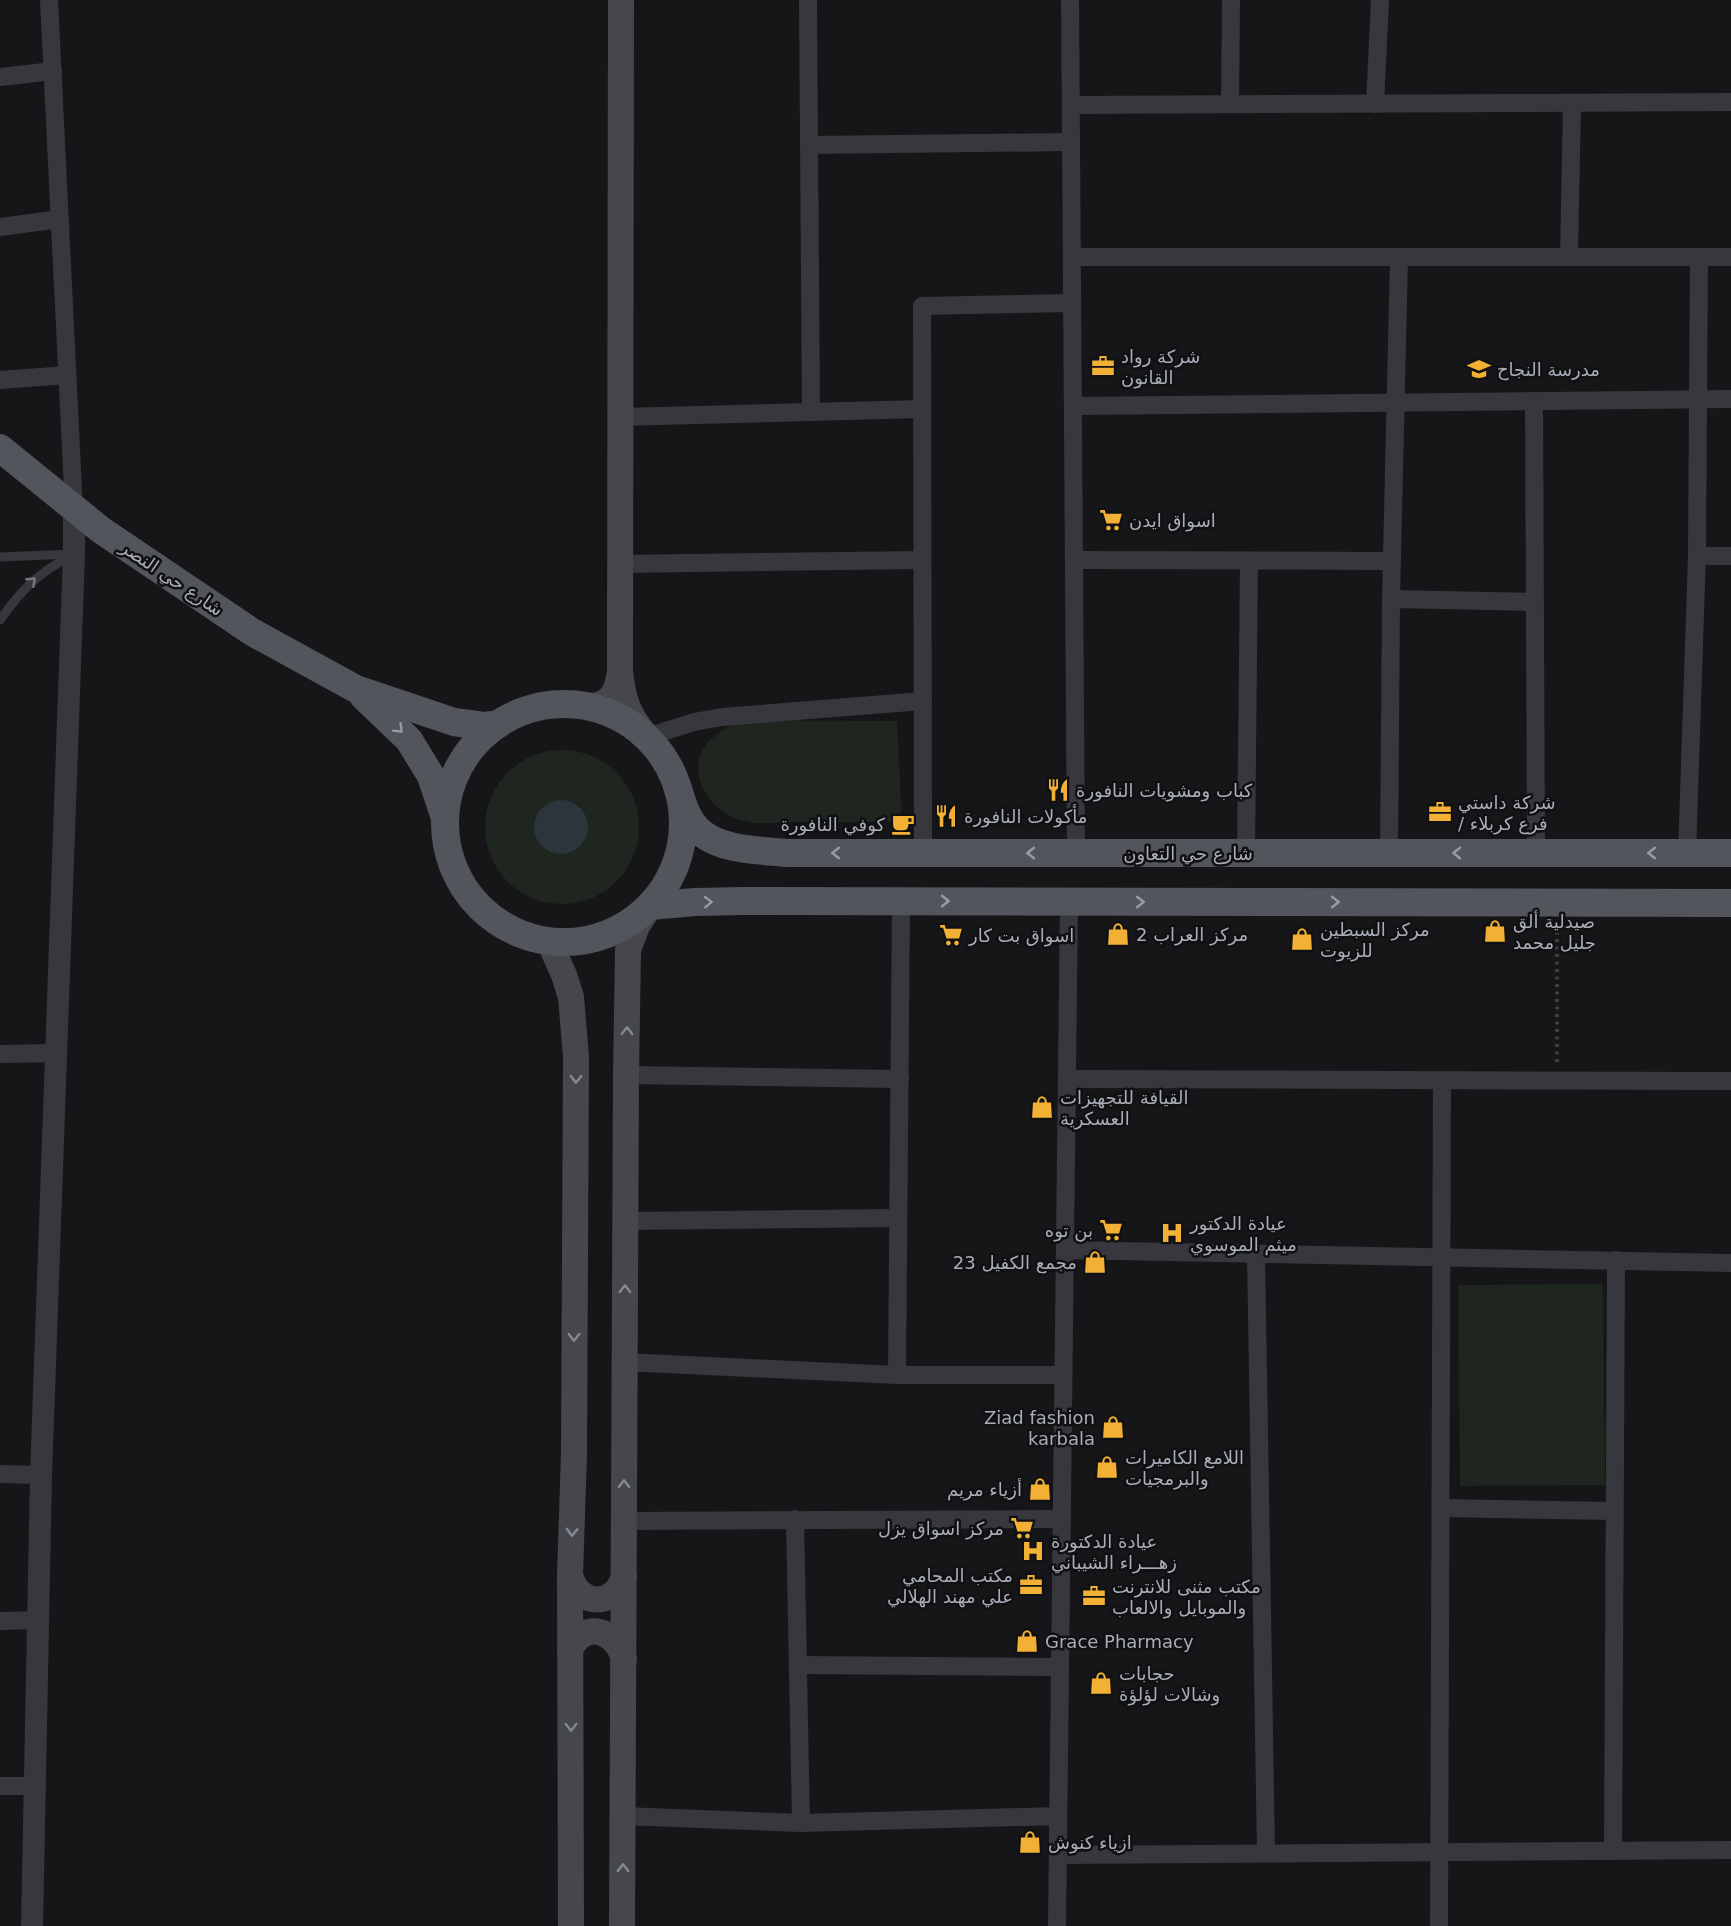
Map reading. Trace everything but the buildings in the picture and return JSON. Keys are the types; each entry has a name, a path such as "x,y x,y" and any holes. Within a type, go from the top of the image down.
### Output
{"main road":[{"path":"621,0 620,671 628,710 665,760 677,786 682,811 677,862 666,886 637,926 628,950 622,1926"},
{"name":"شارع حي النصر","path":"0,448 100,530 252,632 356,689"},
{"path":"588,707 605,702 615,693 620,671"},
{"path":"356,689 454,722 484,726 498,724"},
{"path":"356,689 410,740 431,776 445,819 448,848 454,867 474,900 495,920 521,934 549,941 571,942 593,939 614,932 650,906 696,902 1731,903"},
{"path":"445,819 452,782 470,749 483,735 515,714 534,707 574,704 614,715 647,737"},
{"name":"شارع حي التعاون","path":"677,786 685,809 696,828 706,836 735,847 787,853 1731,853"},
{"path":"549,941 571,997 576,1057 574,1454 570,1575 571,1926"},
{"path":"570,1575 578,1591 585,1596 602,1599 616,1592 622,1585 624,1576"},
{"path":"570,1650 580,1637 596,1632 604,1633 618,1643 624,1659"}],"street":[{"path":"32,1926 41,1475 74,554 74,510 50,0"},
{"path":"808,0 811,412"},
{"path":"1070,0 1076,853"},
{"path":"1230,105 1231,0"},
{"path":"1375,104 1380,0"},
{"path":"0,77 53,70"},
{"path":"1071,105 1731,102"},
{"path":"1569,257 1572,103"},
{"path":"809,145 1071,142"},
{"path":"0,227 60,219"},
{"path":"1072,257 1731,257"},
{"path":"1389,853 1391,599 1399,257"},
{"path":"1687,853 1697,556 1699,257"},
{"path":"923,853 922,306 1072,303"},
{"path":"0,380 67,375"},
{"path":"1073,406 1731,399"},
{"path":"1534,401 1536,853"},
{"path":"620,417 922,409"},
{"path":"1697,556 1731,556"},
{"path":"620,564 922,560"},
{"path":"1074,560 1392,561"},
{"path":"1246,853 1249,561"},
{"path":"1391,599 1535,602"},
{"path":"647,737 694,722 722,717 923,701"},
{"path":"897,1375 902,901"},
{"path":"1057,1926 1069,902"},
{"path":"0,1054 56,1053"},
{"path":"626,1075 900,1079"},
{"path":"1066,1078 1731,1081"},
{"path":"1440,1926 1442,1080"},
{"path":"625,1221 898,1218"},
{"path":"1065,1250 1731,1263"},
{"path":"1256,1254 1266,1853"},
{"path":"1613,1851 1616,1260"},
{"path":"625,1362 897,1375 1063,1375"},
{"path":"0,1474 41,1475"},
{"path":"1441,1508 1614,1510"},
{"path":"795,1519 801,1823"},
{"path":"624,1521 1062,1519"},
{"path":"0,1621 38,1620"},
{"path":"799,1665 1060,1667"},
{"path":"0,1786 35,1786"},
{"path":"623,1816 801,1823 1058,1816"},
{"path":"1058,1855 1731,1850"}],"lane":[{"path":"0,557 74,554"},
{"path":"0,620 31,581 74,554"}],"path":[{"path":"1557,903 1557,1081"}],"shaded area":[{"path":"739,720 897,721 902,822 756,823 737,819 721,810 714,805 704,791 698,765 704,748 715,735"},
{"path":"562,750 577,751 592,756 617,772 633,797 638,812 638,842 633,857 617,882 592,898 577,903 562,904 547,903 532,898 507,882 491,857 486,842 485,827 486,812 491,797 507,772 532,756 547,751"},
{"path":"556,800 566,800 576,804 584,812 588,827 584,842 576,850 566,854 556,854 546,850 538,842 534,832 534,822 538,812 546,804"},
{"path":"1603,1284 1605,1485 1460,1486 1458,1285"}],"place":[{"name":"شركة رواد القانون","path":"1103,366"},
{"name":"مدرسة النجاح","path":"1479,369"},
{"name":"اسواق ايدن","path":"1111,520"},
{"name":"كباب ومشويات النافورة","path":"1058,790"},
{"name":"شركة داستي / فرع كربلاء","path":"1440,812"},
{"name":"مأكولات النافورة","path":"946,816"},
{"name":"كوفي النافورة","path":"903,824"},
{"name":"صيدلية ألق جليل محمد","path":"1495,931"},
{"name":"مركز العراب 2","path":"1118,934"},
{"name":"اسواق بت كار","path":"951,935"},
{"name":"مركز السبطين للزيوت","path":"1302,939"},
{"name":"القيافة للتجهيزات العسكرية","path":"1042,1107"},
{"name":"بن توه","path":"1111,1230"},
{"name":"عيادة الدكتور ميثم الموسوي","path":"1172,1233"},
{"name":"مجمع الكفيل 23","path":"1095,1262"},
{"name":"Ziad fashion karbala","path":"1113,1427"},
{"name":"اللامع الكاميرات والبرمجيات","path":"1107,1467"},
{"name":"أزياء مريم","path":"1040,1489"},
{"name":"مركز اسواق يزل","path":"1022,1528"},
{"name":"عيادة الدكتورة زهـــراء الشيباني","path":"1033,1551"},
{"name":"مكتب المحامي علي مهند الهلالي","path":"1031,1585"},
{"name":"مكتب مثنى للانترنت والموبايل والالعاب","path":"1094,1596"},
{"name":"Grace Pharmacy","path":"1027,1641"},
{"name":"حجابات وشالات لؤلؤة","path":"1101,1683"},
{"name":"ازياء كنوش","path":"1030,1842"}]}
